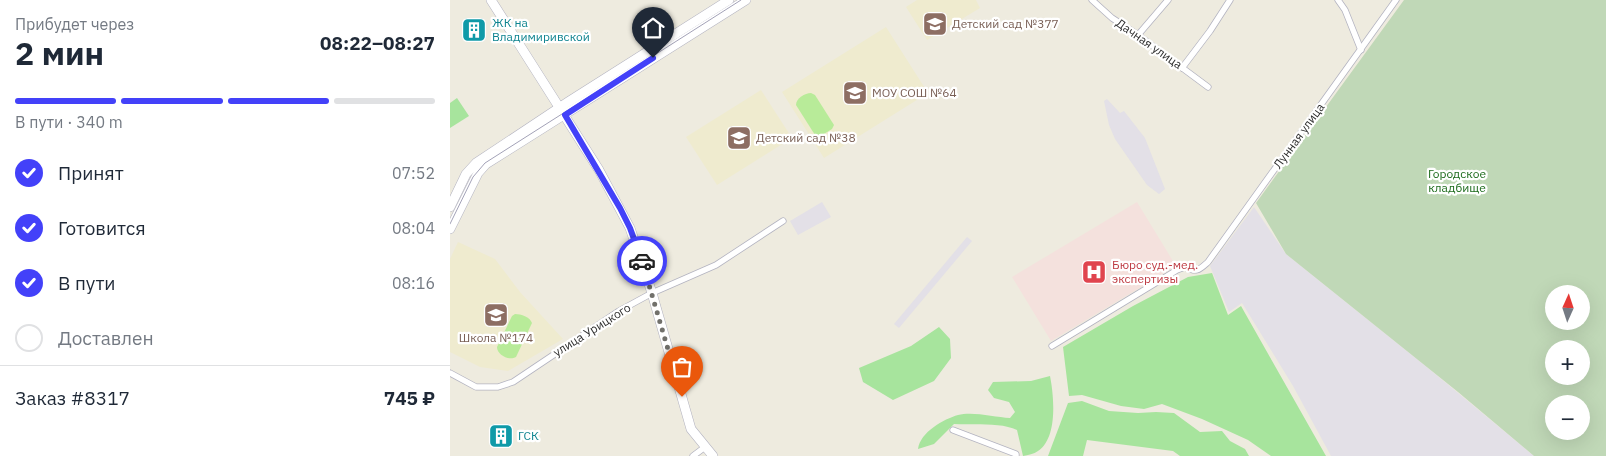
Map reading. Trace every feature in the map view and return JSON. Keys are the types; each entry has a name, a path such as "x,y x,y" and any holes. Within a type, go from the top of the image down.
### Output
{"main road":[{"path":"491,0 599,170 630,228 652,293 691,429 713,456"},
{"path":"450,229 478,174 486,164 729,0"},
{"path":"450,207 466,174 472,166 746,0"}],"street":[{"name":"Дачная улица","path":"1092,0 1112,18 1208,87"},
{"path":"1138,35 1168,0"},
{"path":"1182,68 1210,31 1230,0"},
{"path":"1338,0 1345,10 1361,50"},
{"name":"Лунная улица","path":"1052,346 1177,270 1185,266 1192,270 1199,270 1208,262 1396,0"},
{"name":"улица Урицкого","path":"450,373 476,387 498,387 513,382 619,311 652,293 716,265 783,221"},
{"path":"953,430 1016,456"},
{"path":"693,456 705,447"}],"shaded area":[{"name":"Детский сад №377","path":"917,0 976,0 980,8 927,40 906,7"},
{"name":"МОУ СОШ №64","path":"886,27 928,93 824,158 782,92"},
{"name":"Детский сад №38","path":"761,90 792,138 717,185 686,137"},
{"path":"1107,99 1120,113 1124,111 1145,138 1165,189 1159,194 1147,185 1115,139 1109,125 1104,101"},
{"path":"822,202 831,217 798,235 790,221"},
{"name":"Бюро суд.-мед. экспертизы","path":"1137,202 1176,266 1051,341 1012,277"},
{"path":"1254,207 1286,254 1534,456 1331,456 1293,386 1242,303 1229,312 1210,266"},
{"path":"967,237 972,241 899,328 894,324"},
{"name":"Школа №174","path":"458,242 495,259 520,292 563,339 508,371 480,367 450,352 450,259"}],"green space":[{"name":"Городское кладбище","path":"1404,0 1606,0 1606,456 1534,456 1458,392 1286,254 1256,203"},
{"path":"811,93 815,95 834,125 832,129 819,137 815,135 796,105 801,96"},
{"path":"457,98 469,116 450,128 450,103"},
{"path":"1212,273 1228,315 1241,306 1326,456 1271,456 1248,440 1202,419 1162,404 1144,409 1121,406 1082,395 1069,396 1063,347 1133,306 1188,277"},
{"path":"515,314 525,316 532,323 516,357 507,358 501,355 497,347 512,316"},
{"path":"939,327 950,339 951,358 934,381 893,400 863,382 859,368 911,346"},
{"path":"1050,376 1053,394 1052,427 1044,445 1036,452 1023,456 1017,430 1010,427 986,424 954,424 934,444 918,449 923,437 928,432 940,423 958,415 977,414 1010,418 1015,412 1009,402 994,398 988,390 993,382 1031,381"},
{"path":"1082,401 1109,411 1174,413 1200,432 1222,431 1230,441 1245,449 1249,456 1180,456 1173,451 1087,440 1083,456 1048,456 1068,403"}],"tram line":[{"path":"450,224 473,177 485,163 741,0"}],"way so far":[{"path":"642,261 682,397"}],"place":[{"name":"Детский сад №377","path":"935,24"},
{"name":"ЖК на Владимиривской","path":"474,30"},
{"name":"МОУ СОШ №64","path":"855,93"},
{"name":"Детский сад №38","path":"739,138"},
{"name":"Бюро суд.-мед. экспертизы","path":"1094,272"},
{"name":"Школа №174","path":"496,315"},
{"name":"ГСК","path":"501,436"}],"route":[{"path":"642,261 630,228 620,208 565,115 653,58"}]}
